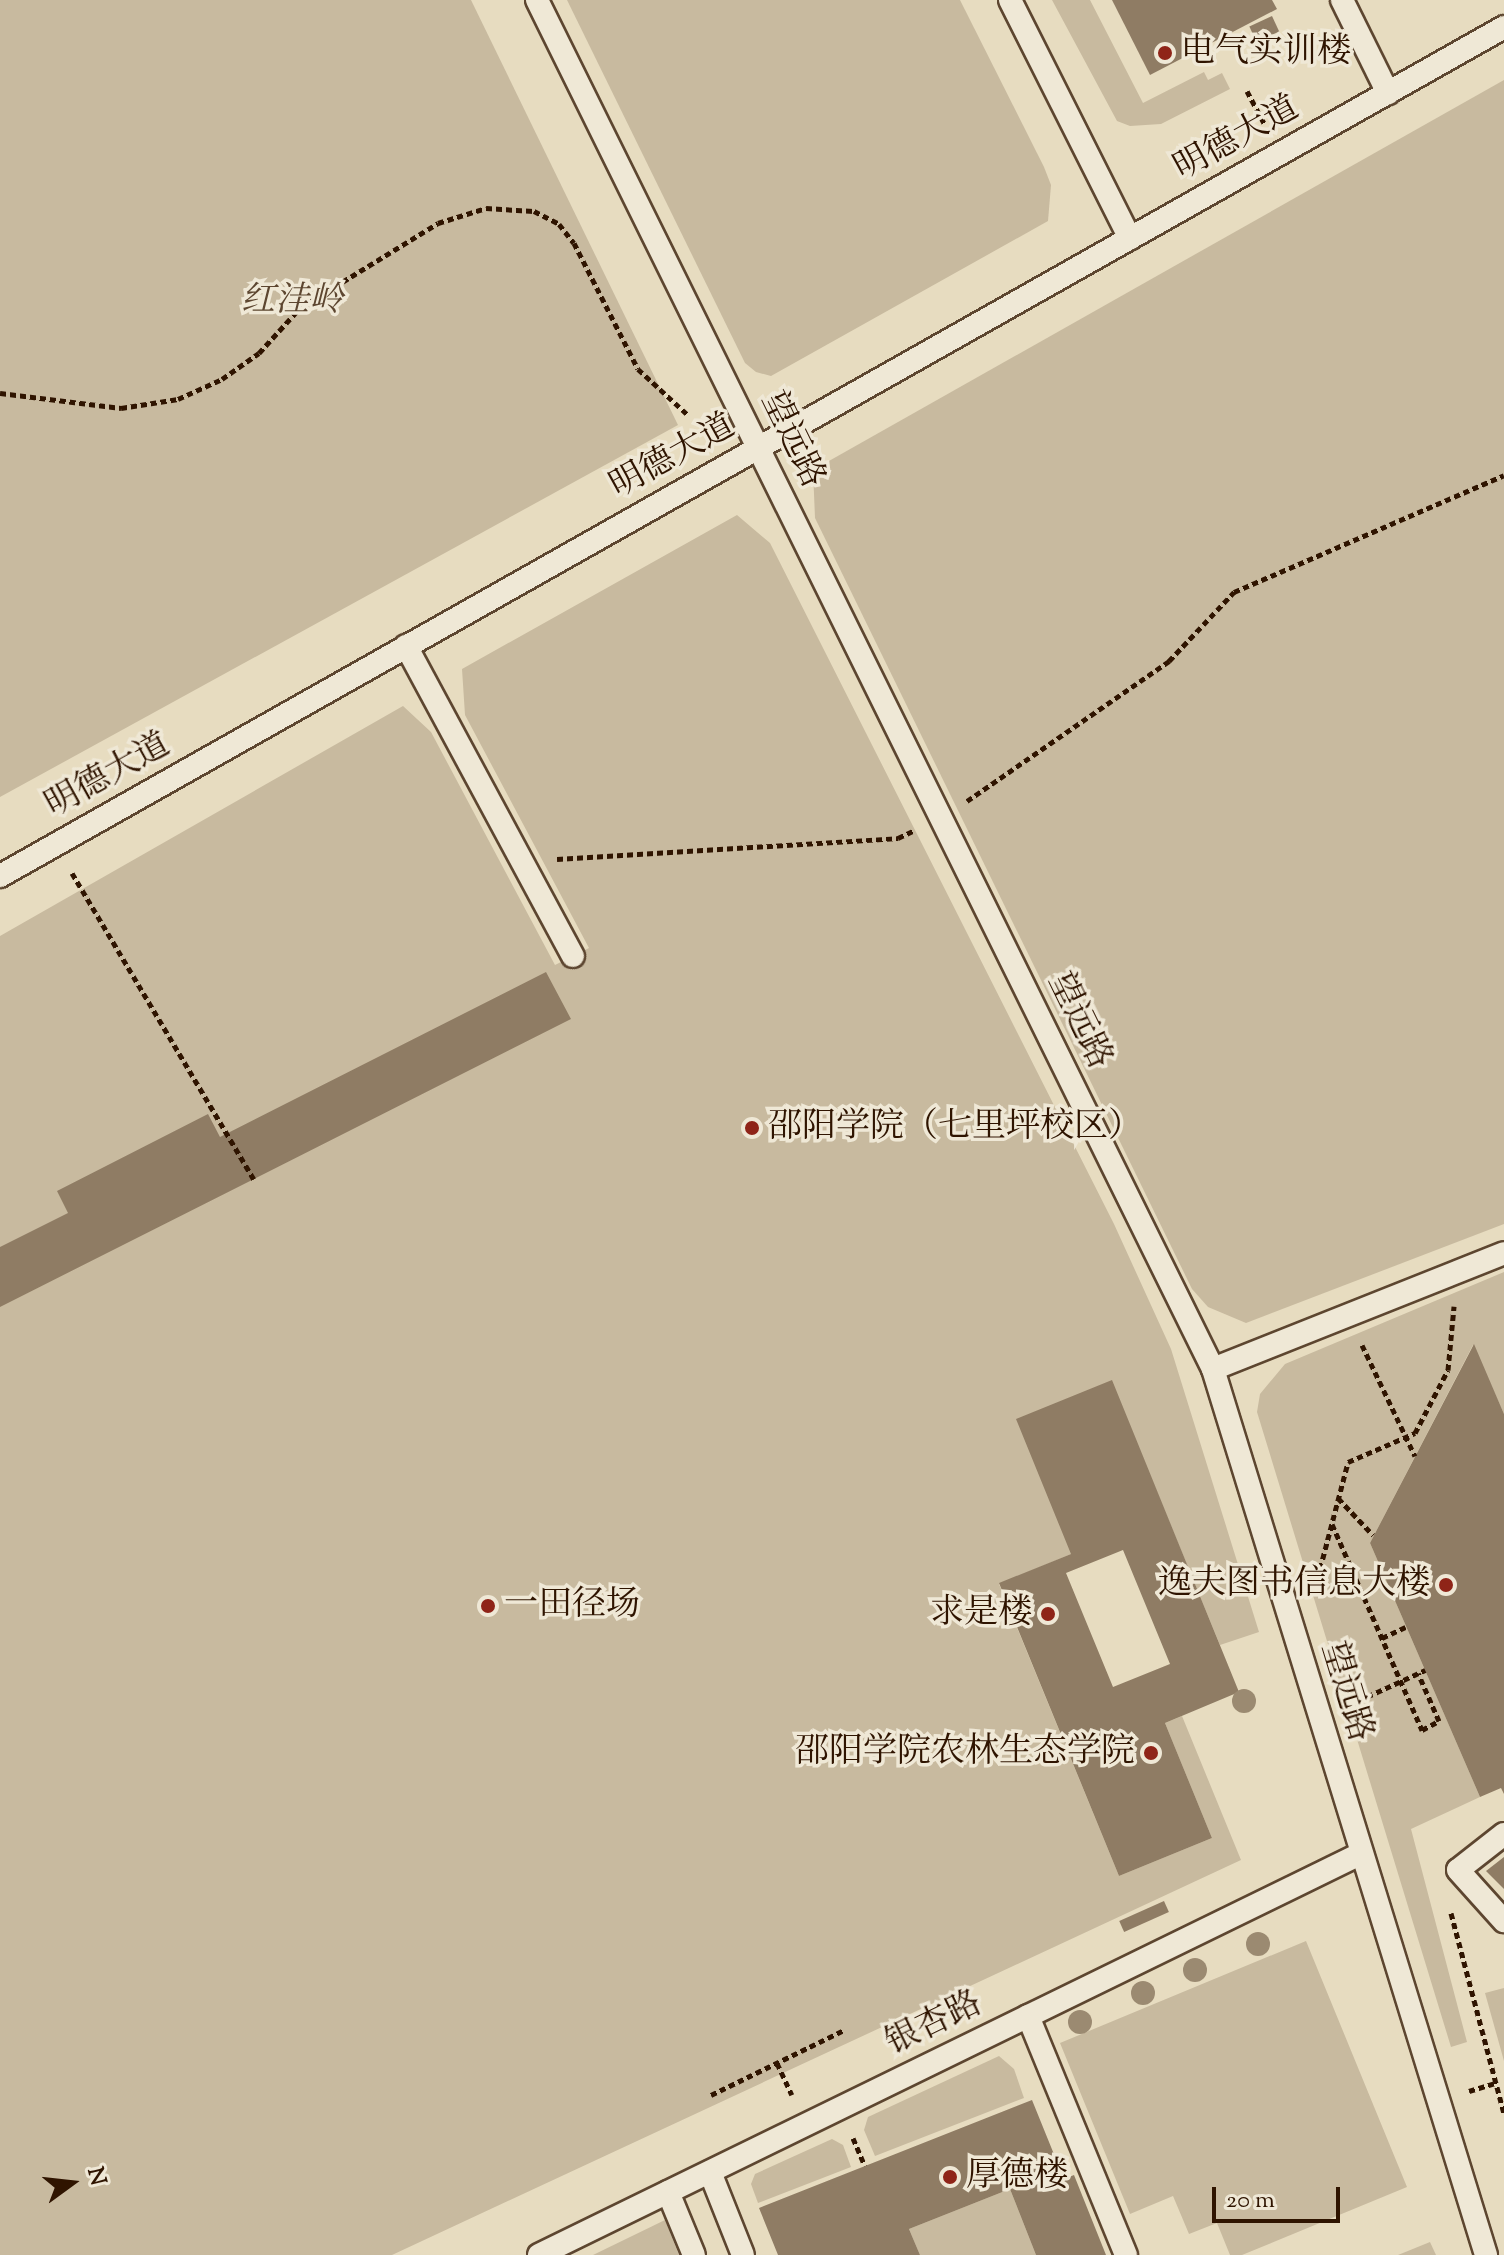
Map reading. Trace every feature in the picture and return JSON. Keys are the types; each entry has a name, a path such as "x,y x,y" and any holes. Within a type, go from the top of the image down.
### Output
{"lane":[{"name":"望远路","path":"537,0 1213,1369 1486,2255"},
{"path":"1010,0 1130,239"},
{"path":"1342,0 1388,93"},
{"name":"明德大道","path":"0,876 1504,27"},
{"path":"406,646 573,956"},
{"path":"1213,1369 1504,1253"},
{"path":"1504,1834 1458,1870 1504,1921"},
{"name":"银杏路","path":"539,2255 1360,1854"},
{"path":"1028,2016 1126,2255"},
{"path":"710,2172 743,2255"},
{"path":"668,2192 694,2255"}],"path":[{"path":"0,393 121,408 178,399 222,379 259,353 300,308 438,223 486,208 534,211 559,224 574,243 638,369 688,415"},
{"path":"522,861 898,838 941,819 1169,661 1234,592 1504,475"},
{"path":"55,845 144,1000 254,1179"},
{"path":"1313,1594 1348,1462 1415,1433 1448,1370 1455,1293"},
{"path":"1348,1316 1415,1456"},
{"path":"1338,1498 1373,1535"},
{"path":"1319,1718 1401,1681 1422,1672 1439,1721 1422,1730 1401,1681 1332,1523"},
{"path":"1382,1638 1406,1627"},
{"path":"1448,1899 1504,2113"},
{"path":"711,2095 844,2030"}],"green space":[{"name":"红洼岭","path":"0,0 471,0 678,425 0,797"},
{"path":"567,0 960,0 1044,167 1051,185 1048,221 771,376 756,372 745,363"},
{"path":"1052,0 1090,0 1143,103 1204,72 1208,80 1222,73 1230,89 1161,124 1130,126 1117,121"},
{"path":"1504,80 1504,1224 1246,1323 1208,1307 1192,1289 815,518 813,470"},
{"name":"一田径场","path":"737,515 770,543 1114,1224 1171,1349 1259,1632 1220,1645 1111,1380 1071,1554 999,1584 1119,1876 1212,1838 1165,1723 1182,1716 1241,1860 392,2255 0,2255 0,936 403,706 431,732 555,965 589,948 465,715 462,669"},
{"path":"1504,1272 1504,1414 1473,1345 1370,1543 1480,1797 1411,1829 1467,2042 1451,2047 1257,1412 1260,1394 1285,1364"},
{"path":"1306,1941 1407,2187 1242,2255 1230,2255 1217,2223 1189,2234 1173,2196 1130,2214 1060,2043"},
{"path":"1504,1988 1504,2061 1485,1993"},
{"path":"999,2056 1014,2069 1024,2098 875,2156 864,2130 868,2117"},
{"path":"832,2139 843,2145 851,2167 758,2203 751,2184 755,2174"},
{"path":"1010,2189 1036,2255 920,2255 909,2229"},
{"path":"665,2220 679,2255 593,2255"},
{"path":"1430,2242 1436,2255 1398,2255"}],"building":[{"name":"电气实训楼","path":"1112,0 1272,0 1277,9 1150,75"},
{"path":"1272,16 1279,31 1257,42 1249,27"},
{"path":"546,972 571,1019 0,1307 0,1247 68,1213 57,1191 208,1114 220,1137"},
{"name":"逸夫图书信息大楼","path":"1474,1344 1504,1414 1504,1794 1501,1788 1480,1797 1370,1543"},
{"name":"求是楼","path":"1112,1380 1239,1692 1165,1723 1212,1838 1119,1876 999,1583 1071,1554 1016,1419","holes":["1123,1550 1170,1664 1113,1687 1066,1573"]},
{"path":"1504,1857 1504,1889 1486,1871"},
{"path":"1164,1901 1169,1912 1124,1932 1119,1921"},
{"name":"厚德楼","path":"1032,2100 1064,2179 1074,2175 1106,2255 1036,2255 1010,2189 909,2229 920,2255 778,2255 759,2208"}],"place":[{"name":"电气实训楼","path":"1165,53"},
{"name":"邵阳学院（七里坪校区）","path":"752,1128"},
{"name":"逸夫图书信息大楼","path":"1446,1585"},
{"name":"一田径场","path":"488,1606"},
{"name":"求是楼","path":"1048,1614"},
{"name":"邵阳学院农林生态学院","path":"1151,1753"},
{"name":"厚德楼","path":"950,2177"}]}
